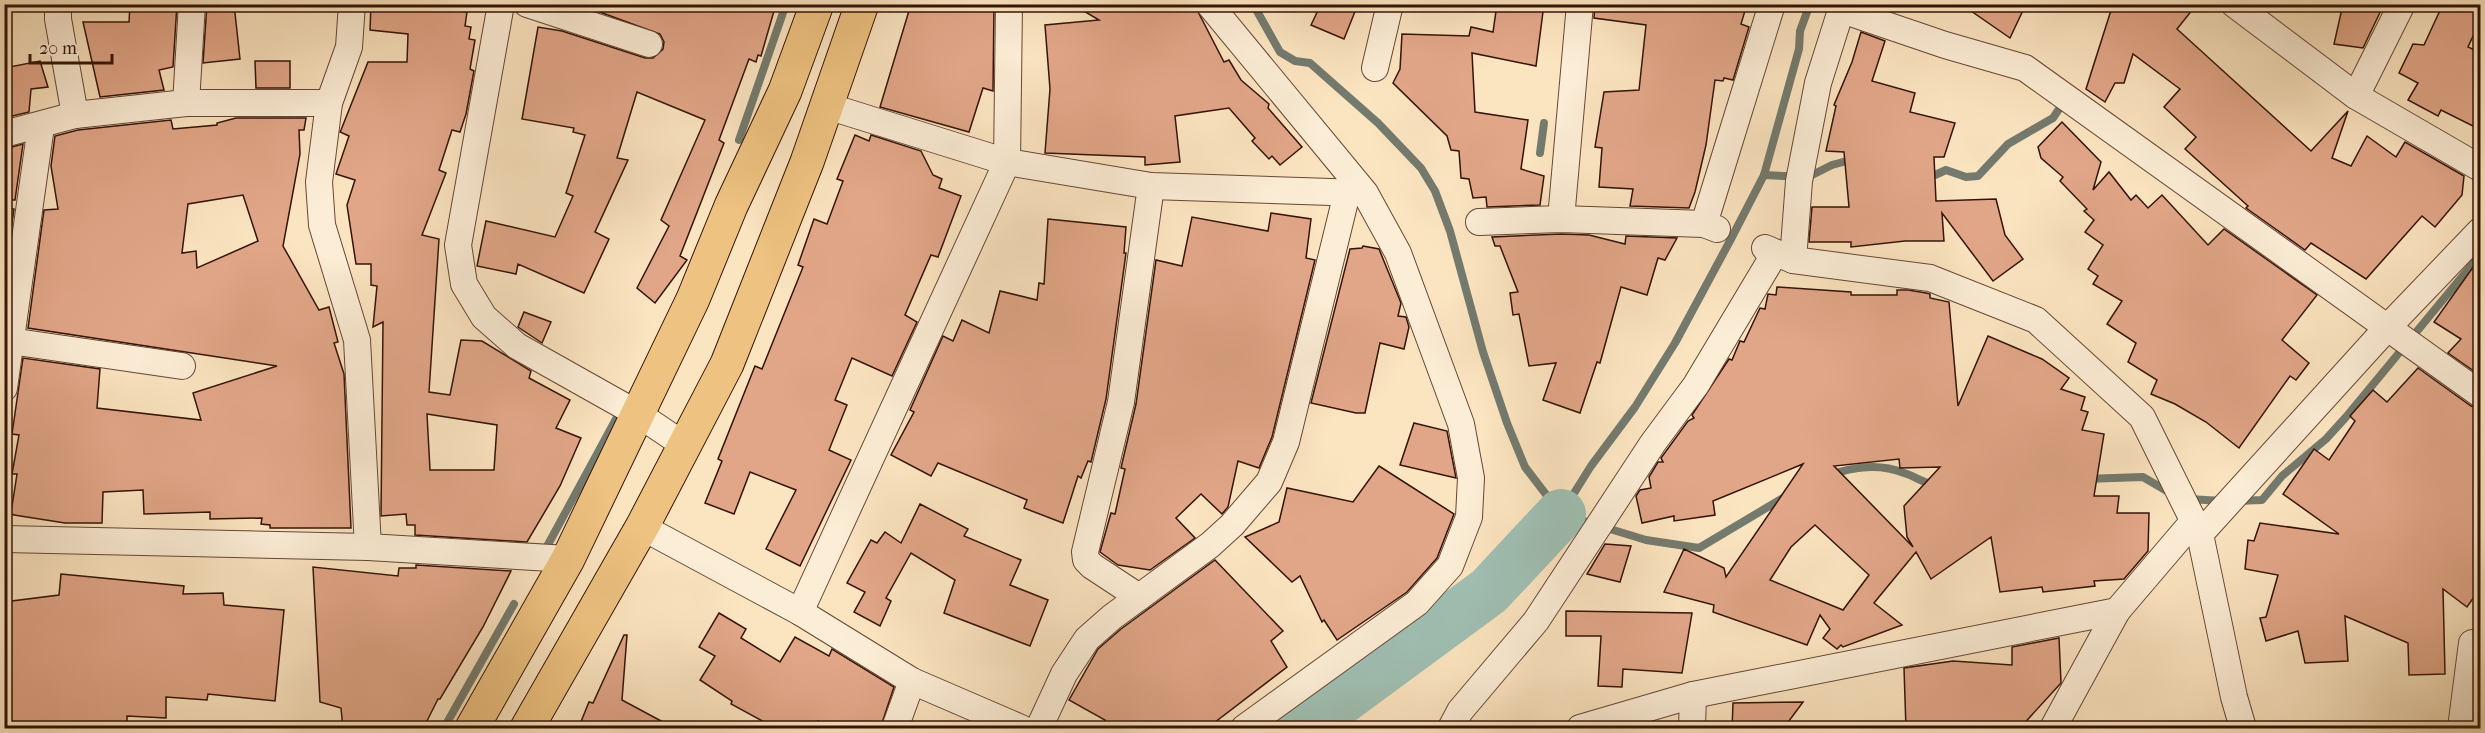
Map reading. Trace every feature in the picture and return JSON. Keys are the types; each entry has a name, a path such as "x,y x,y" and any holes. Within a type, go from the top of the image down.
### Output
{"main road":[{"path":"472,729 568,559 693,299 731,206 769,129 817,4"},
{"path":"527,729 642,526 727,364 769,261 862,4"}],"street":[{"path":"186,103 192,4"},
{"path":"352,4 349,47 329,103 319,182 322,225 357,340 368,547"},
{"path":"501,4 458,245 465,284 484,317 517,346 638,414 684,445"},
{"path":"527,4 649,44"},
{"path":"800,612 1007,162 1009,4"},
{"path":"1209,4 1356,193 1398,253 1461,424 1471,478 1469,517 1450,566 1417,603 1244,729"},
{"path":"1375,68 1390,4"},
{"path":"1561,219 1580,4"},
{"path":"1479,222 1561,219 1710,226 1772,4"},
{"path":"2235,4 2356,96 2481,168"},
{"path":"2356,96 2402,4"},
{"path":"1451,729 1460,711 1536,621 1653,443 1696,385 1778,253 1803,159 1818,83 1842,7 1945,45 2025,68 2481,394"},
{"path":"55,9 75,114"},
{"path":"4,134 41,126 75,114 186,103 329,103"},
{"path":"826,106 1007,162 1151,186 1356,193"},
{"path":"4,388 8,344 41,126"},
{"path":"1139,597 1092,566 1086,560 1085,552 1120,402 1151,186"},
{"path":"1039,729 1064,674 1087,639 1217,539 1269,483 1286,442 1356,193"},
{"path":"2053,729 2117,611 2481,231"},
{"path":"1778,253 1930,278 2036,320 2142,417 2196,529 2243,729"},
{"path":"8,344 182,366"},
{"path":"642,526 800,612 912,681 1022,729"},
{"path":"4,539 368,547 568,559"},
{"path":"1580,729 1693,695 2117,611"},
{"path":"2461,729 2472,643"},
{"path":"896,729 912,681"},
{"path":"1692,729 1693,695"}],"building":[{"path":"130,4 177,4 173,67 159,70 164,90 100,97 83,22 129,22"},
{"path":"207,4 234,4 240,59 203,63"},
{"path":"371,4 429,4 429,8 467,12 465,26 471,27 469,39 475,40 470,69 474,71 466,114 460,132 452,130 439,170 446,173 422,235 439,239 429,392 450,395 461,340 482,341 531,371 529,378 570,400 556,428 581,438 560,486 527,542 415,535 415,525 407,525 406,514 381,516 383,322 373,327 377,286 371,285 371,264 356,264 347,205 355,180 336,174 349,136 340,132 368,62 407,62 408,34 370,30","holes":["427,414 497,425 494,470 430,470"]},
{"path":"600,4 776,4 761,56 758,55 756,62 749,59 719,140 724,143 680,256 687,260 655,303 637,288 669,226 661,220 705,120 637,92 617,158 628,160 595,232 609,239 584,293 518,264 516,274 477,266 486,221 555,237 573,196 566,193 585,135 573,132 574,128 522,119 538,27 562,31 645,58 653,58 663,49 664,42 660,34 597,11"},
{"path":"911,4 994,4 993,91 983,88 969,132 880,107"},
{"path":"1072,4 1194,4 1224,62 1229,60 1241,80 1269,104 1268,108 1302,147 1280,165 1272,156 1269,159 1252,141 1255,138 1229,108 1175,116 1180,162 1145,165 1145,157 1045,153 1050,89 1045,25 1099,20"},
{"path":"1321,4 1358,4 1344,39 1311,25"},
{"path":"1497,4 1544,4 1536,66 1472,53 1475,112 1528,120 1521,169 1544,176 1540,205 1487,207 1486,197 1473,198 1469,179 1461,178 1459,151 1451,150 1447,136 1393,83 1400,69 1402,34 1469,36 1471,27 1493,32"},
{"path":"1595,4 1747,4 1741,24 1749,27 1733,80 1724,78 1723,81 1715,80 1706,145 1689,208 1630,206 1633,189 1599,187 1602,148 1595,147 1604,92 1639,90 1646,25 1594,18"},
{"path":"1961,4 2026,4 2010,38"},
{"path":"2113,4 2197,4 2177,29 2311,151 2348,111 2332,158 2351,166 2367,136 2396,157 2405,142 2464,176 2462,195 2435,227 2422,216 2366,279 2311,243 2305,250 2246,208 2248,206 2185,149 2196,137 2164,107 2180,89 2133,54 2124,83 2115,83 2105,102 2086,89"},
{"path":"2343,4 2384,4 2363,48 2334,44"},
{"path":"2443,4 2481,4 2481,19 2468,47 2481,53 2481,130 2441,110 2438,116 2408,100 2418,83 2399,73 2413,44 2424,45"},
{"path":"1861,32 1885,41 1872,81 1915,93 1910,112 1955,123 1944,157 1934,157 1936,201 1996,199 2005,235 2023,259 1993,281 1942,213 1944,241 1905,241 1851,247 1851,242 1809,242 1812,207 1849,207 1844,152 1826,151 1836,106 1834,105 1852,62"},
{"path":"40,61 48,87 31,89 29,112 4,118 4,68"},
{"path":"255,61 290,61 290,88 256,88"},
{"path":"236,118 306,118 304,130 299,130 300,154 283,246 319,310 329,307 338,342 334,343 344,374 351,528 270,528 270,525 261,524 262,518 210,519 210,512 144,514 143,490 103,492 102,523 65,523 14,515 11,513 17,474 12,474 19,435 12,434 23,358 100,369 97,408 201,420 193,393 277,366 28,328 44,210 58,209 51,166 55,136 78,130 171,120 173,129 217,125 217,123","holes":["243,195 258,241 197,268 196,251 182,253 188,204"]},
{"path":"2062,122 2101,162 2093,190 2109,172 2131,200 2136,195 2148,208 2162,195 2208,245 2224,229 2317,295 2282,340 2309,363 2296,380 2290,376 2239,448 2206,422 2175,404 2151,394 2157,380 2128,362 2136,343 2107,324 2122,301 2093,284 2098,276 2088,269 2103,245 2085,232 2094,220 2084,211 2087,209 2060,181 2063,177 2041,158 2038,147"},
{"path":"855,135 869,141 871,135 921,151 933,175 942,179 939,188 961,196 938,257 931,255 905,315 917,322 892,376 852,358 835,400 847,405 829,450 851,460 800,566 766,549 796,490 750,472 734,514 705,503 722,461 718,459 755,366 762,369 803,267 798,265 814,219 827,224 843,181 837,179"},
{"path":"23,144 15,200 4,200 4,149"},
{"path":"4,207 14,209 4,277"},
{"path":"1271,213 1311,219 1306,258 1315,260 1272,437 1259,468 1238,461 1228,507 1222,514 1201,494 1176,518 1195,538 1150,570 1118,565 1100,552 1111,513 1115,514 1125,469 1121,468 1136,404 1156,260 1182,266 1192,217 1268,231"},
{"path":"1048,219 1126,227 1124,253 1126,253 1106,399 1091,462 1088,461 1081,478 1078,476 1063,523 1024,508 1027,500 938,463 931,476 891,455 914,412 910,410 943,336 953,341 962,320 989,333 1000,291 1037,300 1039,283 1044,284"},
{"path":"1589,235 1625,244 1626,236 1677,238 1665,260 1658,258 1647,295 1621,287 1600,363 1597,362 1580,413 1543,400 1556,363 1529,366 1519,314 1513,315 1510,293 1518,292 1500,246 1495,246 1492,237"},
{"path":"1363,246 1379,249 1401,303 1398,316 1406,317 1409,327 1404,349 1380,343 1365,413 1356,413 1311,403 1350,249"},
{"path":"2481,256 2481,376 2448,353 2461,339 2434,322"},
{"path":"1777,287 1851,292 1851,295 1897,295 1897,290 1908,290 1930,294 1930,298 1949,302 1958,406 1988,336 2042,359 2069,378 2061,389 2085,397 2081,410 2088,412 2082,430 2104,434 2094,496 2119,496 2117,513 2149,513 2148,551 2124,579 2094,581 2095,586 2043,592 2042,587 2000,592 1991,537 1931,579 1916,552 1874,603 1902,625 1843,647 1841,645 1837,649 1823,638 1830,629 1820,615 1807,645 1713,612 1714,605 1664,592 1684,549 1724,568 1726,577 1803,464 1713,501 1715,515 1674,521 1674,516 1642,523 1636,496 1640,490 1651,488 1649,477 1658,462 1663,462 1661,458 1688,421 1694,418 1692,415 1729,359 1732,360 1740,341 1744,342 1760,308 1765,309 1768,294 1776,295","holes":["1899,459 1900,468 1940,467 1904,506 1907,537 1913,547 1834,466","1815,525 1869,575 1843,610 1770,580 1791,547"]},
{"path":"524,312 551,322 542,343 518,327"},
{"path":"2418,368 2471,406 2481,409 2481,587 2467,607 2443,589 2445,674 2409,675 2408,643 2345,616 2348,661 2305,663 2298,631 2266,641 2260,618 2266,617 2278,575 2245,569 2248,540 2254,541 2260,523 2339,534 2283,494 2314,449 2329,460 2355,421 2350,416 2373,390 2387,402"},
{"path":"1414,423 1447,431 1456,478 1400,465"},
{"path":"1379,466 1454,514 1437,558 1407,592 1337,640 1324,620 1322,622 1300,576 1292,582 1245,537 1279,522 1287,488 1353,502"},
{"path":"920,504 968,529 964,536 1021,560 1010,585 1048,600 1030,646 944,613 955,580 911,553 886,598 891,601 880,626 854,612 865,592 847,583 871,540 877,543 885,532 901,543"},
{"path":"1605,544 1631,546 1620,582 1587,574"},
{"path":"1215,560 1283,631 1271,641 1287,667 1206,729 1101,729 1105,720 1069,700 1098,649 1121,629"},
{"path":"416,565 511,571 483,627 438,699 423,729 343,729 341,708 320,702 313,567 398,576 399,568 416,568"},
{"path":"61,574 184,586 183,594 223,593 224,605 284,610 275,701 208,694 207,700 166,697 166,718 127,716 127,729 4,729 4,602 59,595"},
{"path":"1566,611 1692,613 1682,673 1623,669 1622,687 1598,686 1601,636 1566,636"},
{"path":"719,613 746,629 741,638 780,662 795,637 829,656 832,649 894,687 880,729 834,729 818,721 814,729 777,729 731,704 732,701 700,680 715,656 699,647"},
{"path":"624,635 627,635 622,700 676,729 578,729 589,702 593,703"},
{"path":"2059,638 2061,683 2019,729 1906,729 1904,668 1953,661 2012,665 2012,647"},
{"path":"1803,702 1783,729 1732,729 1733,703"}],"waterway":[{"path":"739,140 786,4"},
{"path":"1253,4 1280,52 1295,61 1310,63 1378,123 1421,168 1435,191 1450,231 1483,352 1507,423 1525,467 1561,514 1646,540 1699,548 1788,495"},
{"path":"1561,514 1591,466 1635,407 1675,343 1764,175 1799,49 1800,31 1810,4"},
{"path":"1924,176 1935,175 1946,170 1966,177 1978,176 2008,144 2053,118 2061,106"},
{"path":"1540,153 1544,123"},
{"path":"1764,175 1808,177 1832,165 1854,159"},
{"path":"2235,501 2262,500 2282,476 2326,439 2480,255"},
{"path":"544,552 622,408"},
{"path":"1829,475 1857,468 1876,467 1895,470 1935,485"},
{"path":"2085,479 2143,477 2172,494"},
{"path":"2188,499 2223,501"},
{"path":"1303,728 1489,591 1561,514"},
{"path":"444,728 514,604"}]}
